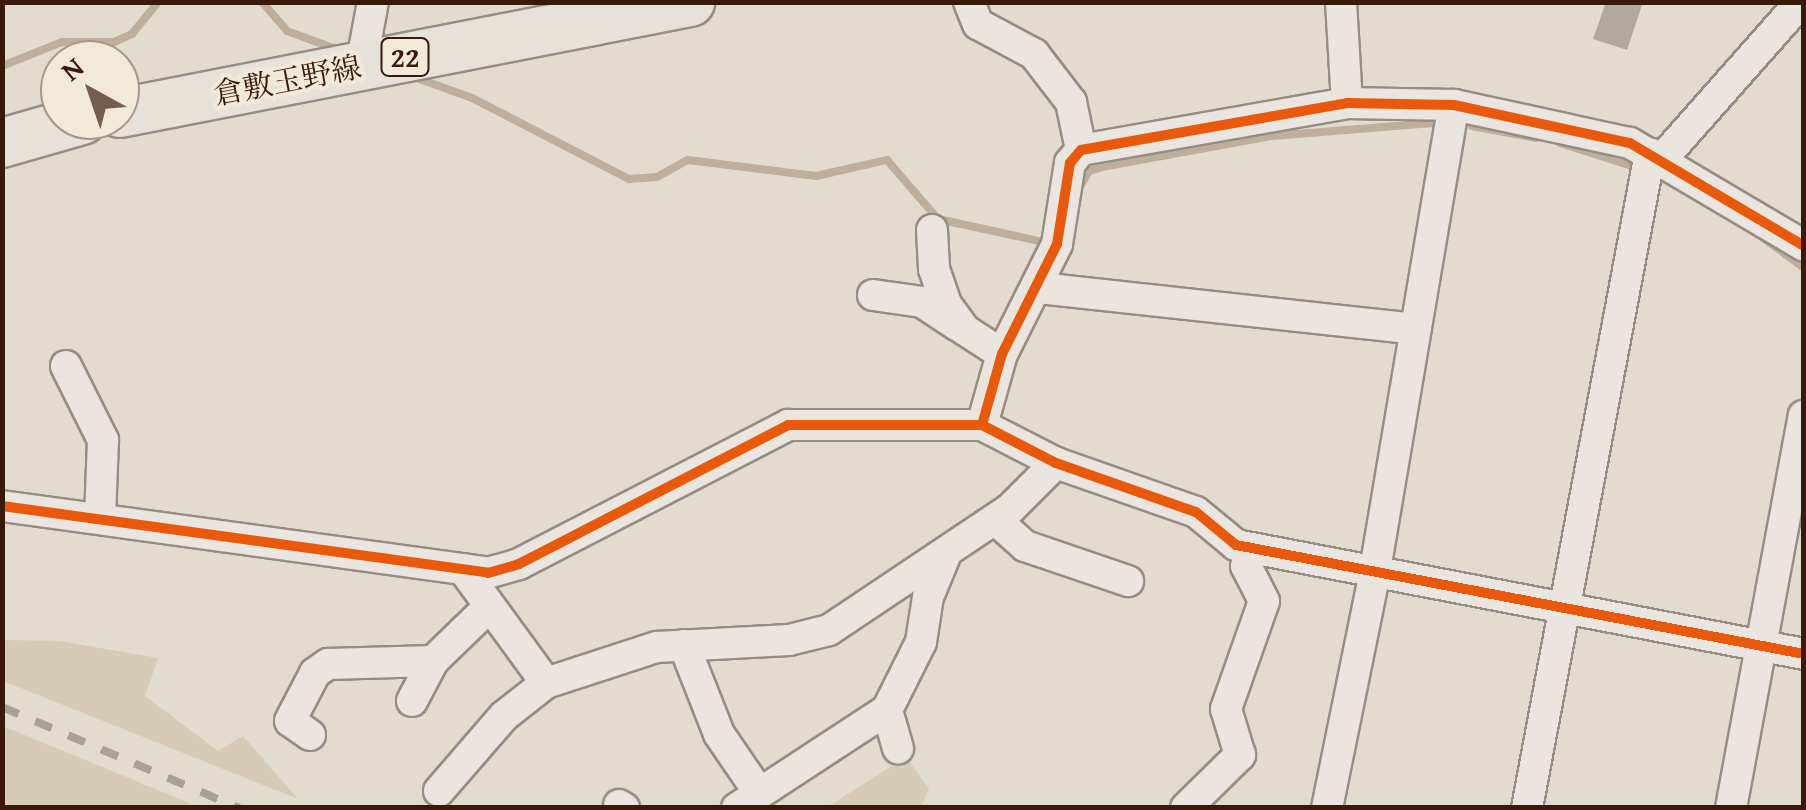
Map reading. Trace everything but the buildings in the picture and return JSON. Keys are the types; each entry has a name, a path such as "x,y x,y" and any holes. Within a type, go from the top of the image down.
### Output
{"main road":[{"name":"倉敷玉野線","path":"140,108 690,2"},
{"path":"2,142 40,132"}],"street":[{"path":"361,66 374,2"},
{"path":"969,2 978,24 1034,54 1070,102 1081,150"},
{"path":"1341,2 1347,103"},
{"path":"1527,808 1562,609 1656,156 1801,2"},
{"path":"982,425 1002,354 1039,288 1057,244 1070,162 1081,150 1347,103 1454,105 1564,125 1656,156 1804,246"},
{"path":"1326,808 1374,576 1454,105"},
{"path":"932,230 934,269 946,304 965,330"},
{"path":"1039,288 1416,330"},
{"path":"873,294 922,302 1002,354"},
{"path":"66,366 104,440 100,518"},
{"path":"1732,808 1804,416"},
{"path":"2,506 488,573 519,564 788,424 982,425 1056,463 1166,499 1252,549 1374,576 1804,654"},
{"path":"439,791 504,716 546,683 657,647 789,640 829,630 996,520 1056,463"},
{"path":"996,520 1025,546 1128,581"},
{"path":"1186,808 1240,754 1226,709 1264,600 1246,566 1252,549"},
{"path":"684,645 747,799 887,710 921,642 928,597 945,556"},
{"path":"463,568 546,683"},
{"path":"412,701 434,662 489,608"},
{"path":"310,735 290,721 316,673 328,664 434,662"},
{"path":"887,710 898,748"}],"shaded area":[{"path":"2,640 60,641 158,658 145,696 218,751 243,736 298,799 3,681"},
{"path":"3,726 153,788 198,807 3,807"},
{"path":"906,757 929,789 921,807 826,808"}],"waterway":[{"path":"2,66 62,42 114,42 132,34 158,2"},
{"path":"262,2 287,31 336,49"},
{"path":"411,76 472,98 629,179 657,177 688,160 816,176 887,160 938,219 1048,243"},
{"path":"1081,185 1089,171 1107,166 1272,136 1435,123"},
{"path":"1472,126 1536,138"},
{"path":"1560,143 1641,169"},
{"path":"1762,237 1804,268"}],"railway":[{"path":"2,707 239,808"}],"cycle path":[{"path":"982,425 1002,354 1057,244 1070,163 1081,150 1347,103 1454,105 1630,143 1804,246"},
{"path":"2,506 488,573 519,564 788,425 982,425 1056,463 1196,512 1236,545 1804,654"}]}
